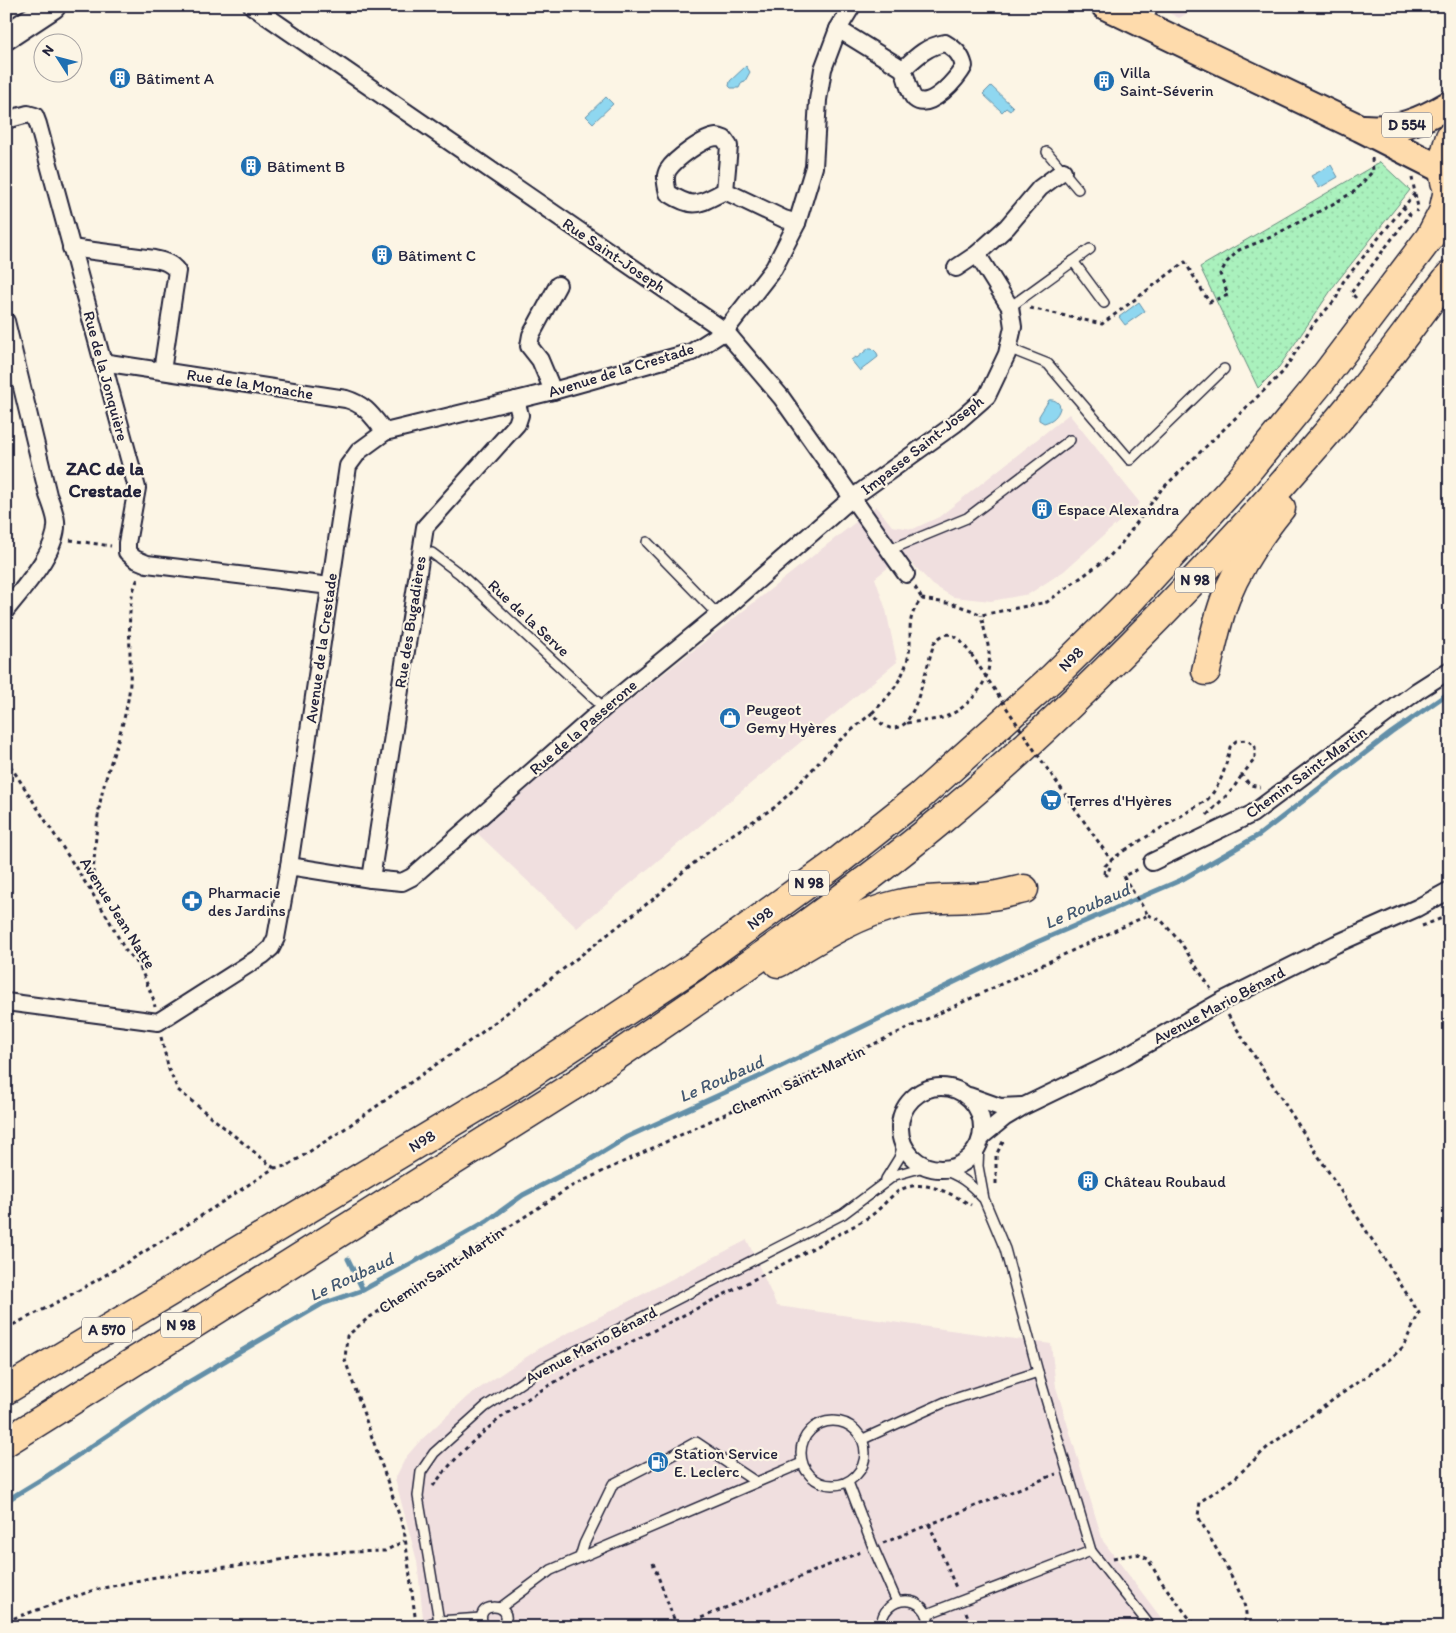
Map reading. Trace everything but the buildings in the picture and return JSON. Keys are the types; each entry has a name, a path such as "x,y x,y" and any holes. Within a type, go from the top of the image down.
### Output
{"highway":[{"path":"1447,184 1450,136"},
{"name":"N98","path":"209,1270 506,1090 696,965 832,866 919,797 1052,678 1124,607 1240,480 1318,385 1430,237 1443,212 1447,184"},
{"name":"N 98","path":"6,1429 356,1221 571,1087 715,988 848,893 938,823 1072,704 1207,568 1284,482 1360,392 1450,275"},
{"path":"1206,671 1226,597 1236,575 1272,520 1317,463 1360,392"},
{"path":"571,1087 810,944 876,910 900,903 929,899 983,897 1024,889"},
{"path":"6,1442 356,1221"},
{"path":"6,1376 209,1270"},
{"name":"A 570","path":"6,1390 209,1270"}],"main road":[{"name":"D 554","path":"1105,6 1149,16 1360,128 1447,184"},
{"name":"D 554","path":"1360,128 1396,128 1409,124 1450,104"}],"street":[{"path":"6,37 53,6"},
{"name":"Rue Saint-Joseph","path":"252,6 725,331 781,397 906,574"},
{"name":"Avenue de la Crestade","path":"158,1022 263,955 271,948 278,929 348,466 359,451 385,432 553,391 692,352 725,331 774,268 797,223 814,167 818,100 823,70 838,29 852,6"},
{"path":"838,29 904,69"},
{"name":"Rue de la Jonquière","path":"6,120 28,114 35,116 137,488 127,548"},
{"path":"716,137 724,139 729,146 724,191 695,205 684,203 668,193 665,179 668,170 682,156 716,137"},
{"path":"956,268 977,254 1007,227 1040,188 1063,170"},
{"path":"724,191 784,219 797,223"},
{"path":"70,248 154,259 174,266 177,271 162,371"},
{"name":"Impasse Saint-Joseph","path":"852,498 955,424 987,396 1008,348 1013,327 1010,307 977,254"},
{"path":"553,391 540,360 529,346 531,335 558,284"},
{"path":"6,321 48,495 56,520 54,538 50,550 6,610"},
{"name":"Rue de la Monache","path":"102,362 346,399 358,402 364,406 385,432"},
{"name":"Rue des Bugadières","path":"371,879 425,527 517,424 520,415 516,400"},
{"name":"Rue de la Passerone","path":"289,866 402,882 412,877 604,708 718,614 852,498"},
{"path":"127,548 127,552 135,559 147,564 330,586"},
{"name":"Chemin Saint-Martin","path":"1152,862 1252,814 1417,691 1450,670"},
{"name":"Avenue Mario Bénard","path":"980,1140 1004,1118 1024,1106 1117,1061 1220,1002 1336,944 1417,908 1450,890"},
{"name":"Avenue Mario Bénard","path":"1417,908 1450,901"},
{"path":"6,1002 158,1022"},
{"path":"933,1087 957,1090 968,1096 980,1114 982,1125 980,1140 972,1155 963,1162 952,1167 934,1168 917,1161 909,1154 903,1144 900,1133 900,1120 912,1099 922,1091 933,1087"},
{"name":"Avenue Mario Bénard","path":"968,1096 1000,1107 1024,1106"}],"lane":[{"path":"1047,152 1078,189"},
{"path":"1010,307 1090,248"},
{"path":"1073,261 1104,303"},
{"path":"1008,348 1048,364 1130,460 1224,369"},
{"path":"889,550 967,518 1070,440"},
{"path":"647,542 718,614"},
{"name":"Rue de la Serve","path":"432,553 460,574 604,708"},
{"path":"980,1140 978,1166 984,1199 1005,1249 1038,1372 1091,1551 1151,1627"},
{"name":"Avenue Mario Bénard","path":"883,1183 899,1158 903,1144"},
{"path":"934,1168 955,1174 965,1180 984,1199"},
{"name":"Avenue Mario Bénard","path":"439,1621 418,1496 421,1472 434,1453 485,1407 552,1363 843,1214 895,1175 934,1168"},
{"path":"863,1439 945,1402 1038,1372"},
{"path":"838,1420 857,1430 863,1439 866,1449 865,1460 861,1470 848,1482 835,1485 824,1484 807,1472 802,1463 803,1441 808,1432 822,1423 838,1420"},
{"path":"667,1458 696,1442 756,1482"},
{"path":"500,1608 551,1570 802,1463"},
{"path":"580,1557 584,1544 613,1484 648,1466"},
{"path":"848,1482 897,1602"},
{"path":"927,1614 1091,1551"},
{"path":"882,1627 885,1612 897,1602 911,1601 921,1606 927,1614 929,1627"},
{"path":"481,1618 488,1608 492,1606 500,1608 506,1617 503,1627"},
{"path":"418,1627 439,1621 481,1618"},
{"path":"481,1618 485,1627"}],"path":[{"path":"1010,307 1018,305 1102,324 1185,262 1209,302 1228,294 1220,274 1227,262 1238,250 1271,236 1355,191 1373,171 1372,154 1379,157"},
{"path":"1411,172 1418,208"},
{"path":"6,1328 87,1287 178,1231 274,1168 287,1166 340,1132 481,1033 657,896 686,869 727,838 775,806 791,792 840,740 890,695 903,674 908,657 911,619 914,608 922,599 953,604 980,615 1047,602 1108,558 1121,544 1160,490 1283,372 1314,323 1336,298 1343,282 1415,194"},
{"path":"1361,290 1355,297 1351,293 1410,215 1404,208"},
{"path":"54,538 127,548"},
{"path":"91,891 100,803 126,711 129,693 131,678 132,601 137,580 147,564"},
{"path":"872,713 880,722 890,728 906,723 940,718 954,713 970,701 981,686 989,665 988,644 980,615"},
{"path":"906,723 913,711 934,643 939,636 954,635 960,639 971,654 1037,754 1112,860"},
{"path":"1110,867 1107,876 1104,874 1105,866 1112,860 1207,800 1215,792 1225,770 1230,747 1236,741 1248,740 1255,748 1255,759 1242,775 1250,785 1259,787 1266,783"},
{"name":"Avenue Jean Natte","path":"6,759 108,918 125,950 139,965 153,998 169,1070 178,1090 274,1168"},
{"path":"1152,862 1123,876 1131,890 1148,915 1161,920 1181,942 1419,1313 1403,1347 1390,1359 1269,1446 1236,1477 1200,1502 1198,1516 1239,1591 1244,1604 1246,1615 1243,1627"},
{"name":"Chemin Saint-Martin","path":"415,1617 404,1529 345,1360 347,1336 367,1318 572,1186 1148,915"},
{"path":"1418,927 1450,915"},
{"path":"1222,1021 1237,1013"},
{"path":"418,1496 429,1491 451,1462 483,1431 519,1403 568,1374 816,1246 872,1214 894,1195 907,1187 928,1186 948,1192 972,1205 994,1194 996,1190 996,1155 1007,1135"},
{"path":"929,1524 972,1627"},
{"path":"6,1621 94,1590 150,1578 262,1564 322,1553 386,1551 404,1540"},
{"path":"1100,1562 1137,1554 1148,1559 1160,1580 1196,1627"},
{"path":"653,1563 677,1627"}],"shaded area":[{"path":"1155,6 1199,6 1179,18"},
{"path":"1069,414 1140,503 1064,571 1029,594 991,601 953,597 933,585 904,555 875,578 886,610 897,662 577,928 477,833 609,717 876,506 892,526 913,529 939,517"},
{"path":"747,1240 777,1306 1051,1344 1056,1387 1103,1541 1168,1627 424,1627 417,1561 395,1479 406,1457 419,1442 468,1396 543,1346"}],"green space":[{"path":"1380,162 1410,190 1336,283 1279,367 1258,388 1200,267"}],"water":[{"path":"746,66 750,72 745,81 742,82 739,88 731,88 729,86 730,81"},
{"path":"991,86 1013,107 1010,111 1006,108 1002,112 983,94"},
{"path":"606,97 613,104 593,123 586,116"},
{"path":"1331,165 1338,177 1319,188 1311,176"},
{"path":"1139,302 1145,311 1125,325 1119,317"},
{"path":"869,348 872,348 877,353 878,357 860,371 851,360 855,357 857,358"},
{"path":"1049,400 1057,402 1060,408 1054,418 1044,423 1039,420 1039,416"}],"waterway":[{"name":"Le Roubaud","path":"6,1501 47,1476 172,1392 255,1343 322,1304 363,1290 443,1246 487,1221 523,1195 583,1164 627,1137 763,1075 1037,942 1181,880 1259,835 1391,733 1450,692"},
{"path":"348,1259 363,1290"}],"place":[{"name":"Bâtiment A","path":"120,78"},
{"name":"Villa Saint-Séverin","path":"1104,81"},
{"name":"Bâtiment B","path":"251,166"},
{"name":"Bâtiment C","path":"382,255"},
{"name":"Espace Alexandra","path":"1042,509"},
{"name":"Peugeot Gemy Hyères","path":"730,718"},
{"name":"Terres d'Hyères","path":"1051,800"},
{"name":"Pharmacie des Jardins","path":"192,901"},
{"name":"Château Roubaud","path":"1088,1181"},
{"name":"Station Service E. Leclerc","path":"658,1462"}],"district":[{"name":"ZAC de la Crestade","path":"105,479"}]}
